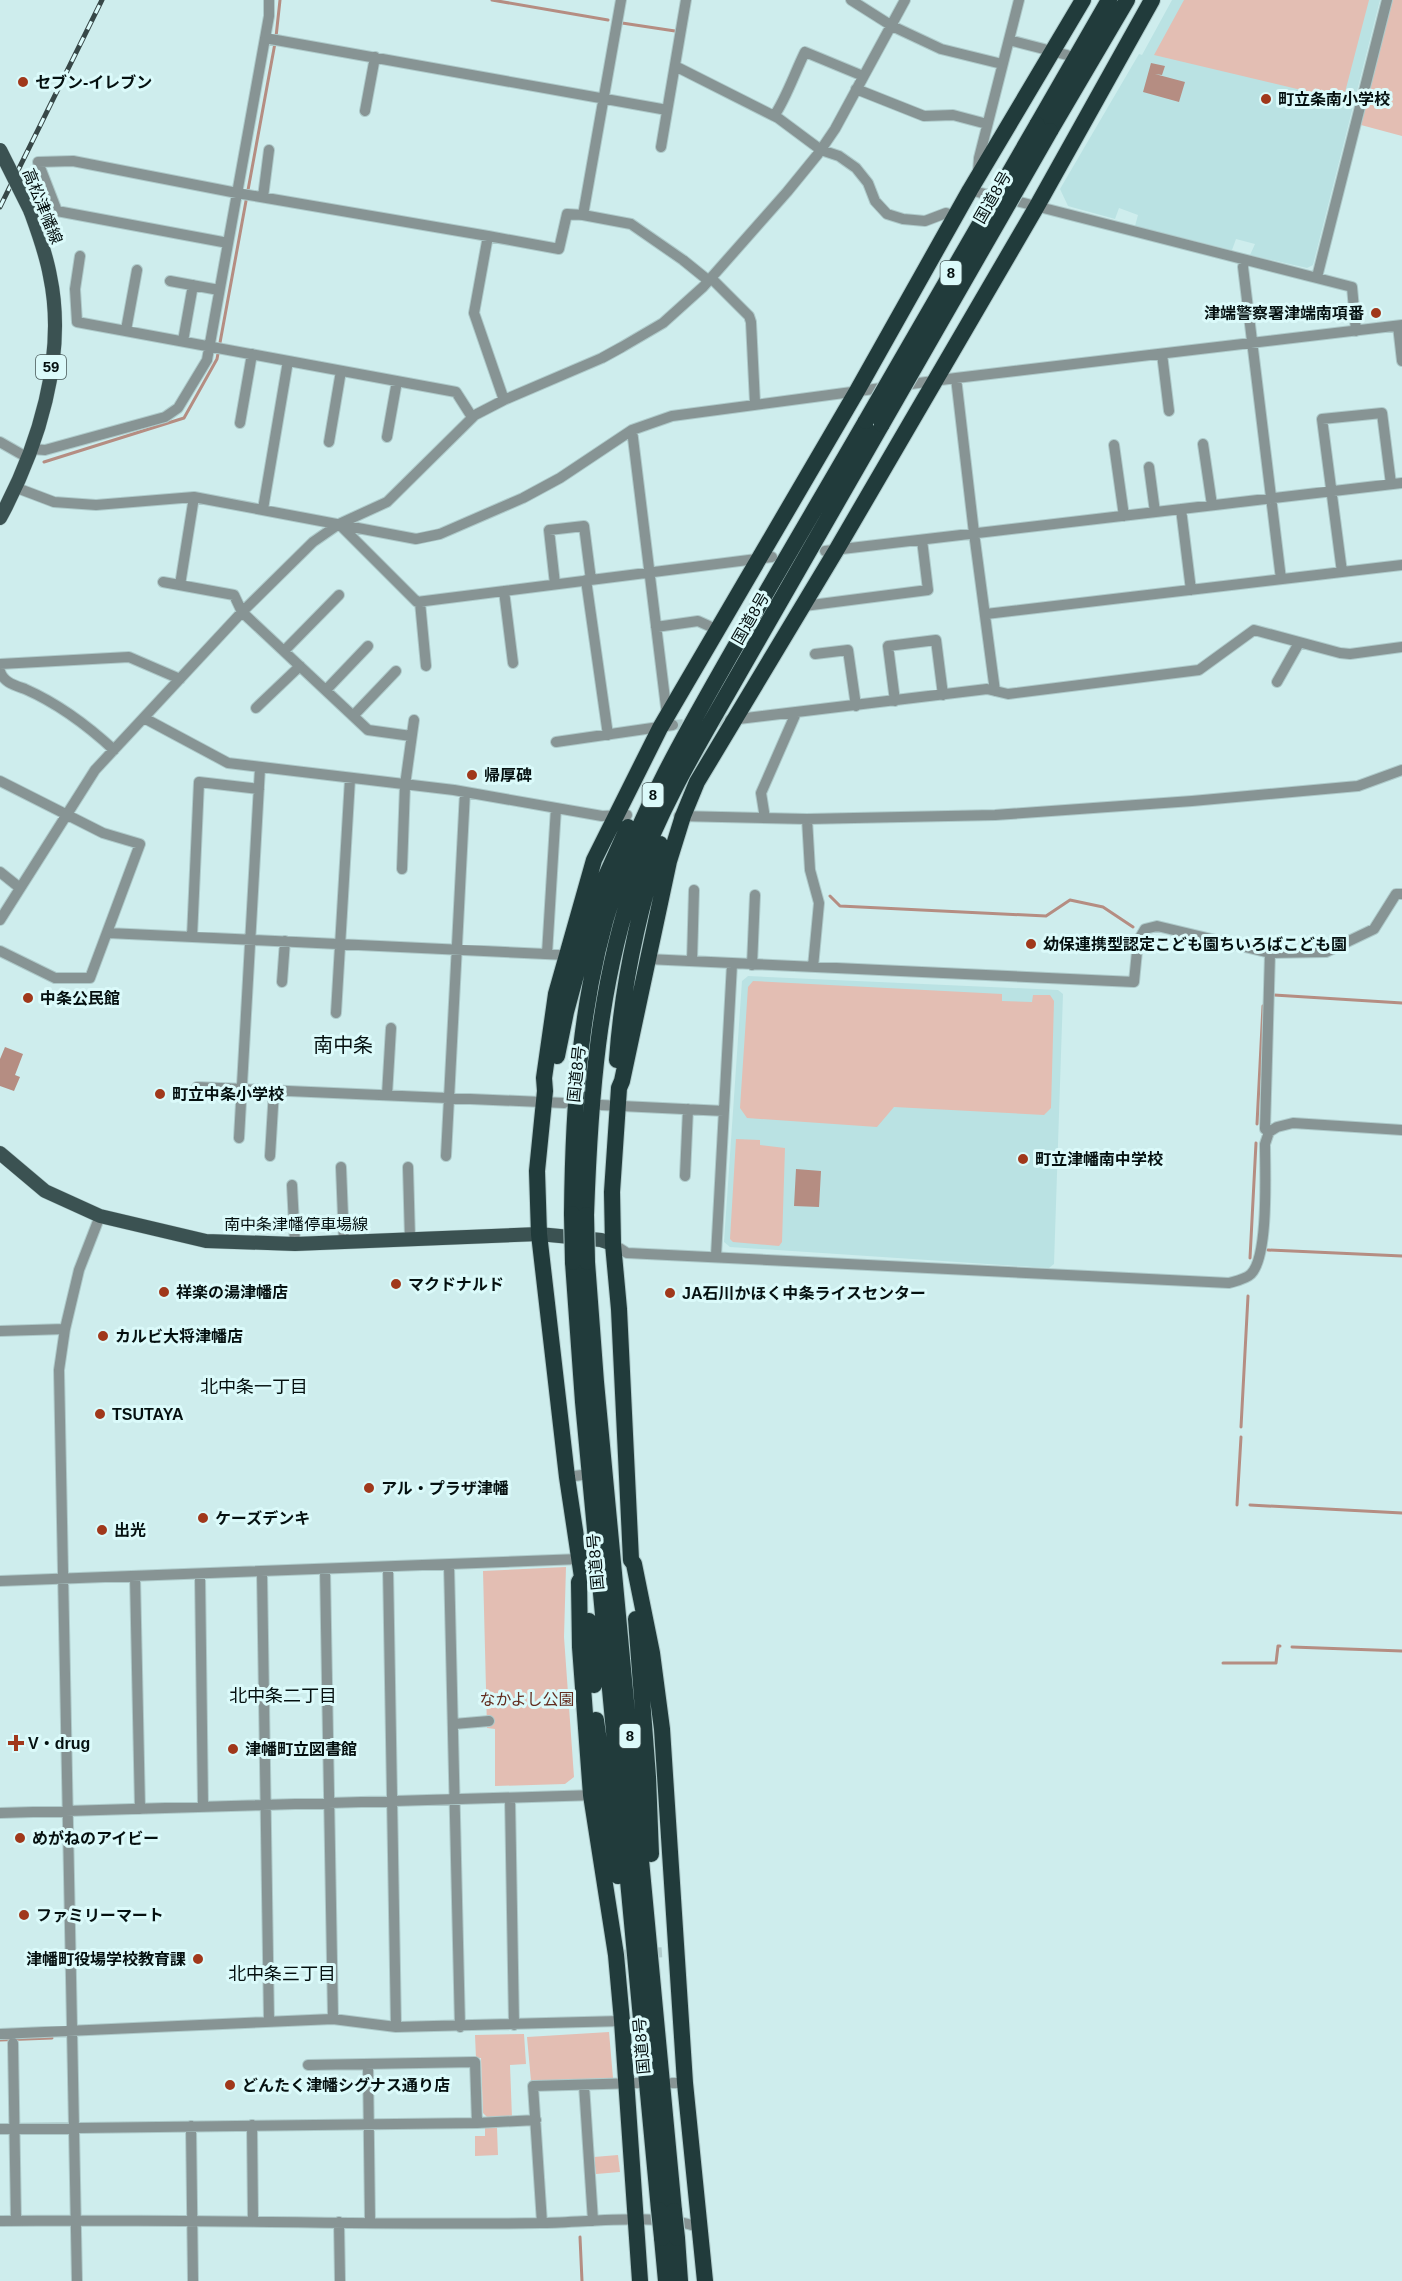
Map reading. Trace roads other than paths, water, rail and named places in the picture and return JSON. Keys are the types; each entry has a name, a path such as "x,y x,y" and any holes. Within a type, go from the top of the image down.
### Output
{"highway":[{"path":"640,2281 635,2220 632,2083 622,2021 619,1955 605,1876 580,1647 579,1581 582,1577 574,1476 539,1234 537,1171 544,1078 553,1015 567,955 594,860 622,815 667,723 718,630 765,558 974,184 1060,53 1083,0"},
{"name":"国道8号","path":"1044,128 1109,0"},
{"name":"国道8号","path":"579,1214 604,994 637,876 664,811 874,422 1044,128 1126,0"},
{"path":"705,2281 699,2228 666,2040 653,1891 648,1777 631,1560 621,1473 620,1309 613,1244 612,1192 619,1088 669,861 681,816 697,782 730,720 804,606 831,550 935,381 1037,206 1108,67 1152,0"},
{"name":"国道8号","path":"680,2281 671,2259 667,2210 636,1965 582,1391 579,1214 573,1143 581,1048 589,992 614,893 650,801 747,626 874,422"},
{"name":"8","path":"544,1097 556,1060 566,1012 598,894 610,864 670,745 735,635 747,626"},
{"name":"8","path":"619,1088 617,1080 620,1024 639,919 662,839 705,748 706,731"},
{"name":"国道8号","path":"580,1262 596,1382 673,2084 667,2210"},
{"path":"631,1560 634,1564 658,1688 660,1793 671,1952 673,2084"},
{"name":"8","path":"582,1577 591,1643 597,1728 624,1921 636,1965"},
{"name":"国道8号","path":"666,2281 671,2259"},
{"name":"8","path":"661,2281 671,2259"},
{"name":"8","path":"671,2259 685,2281"}],"main road":[{"name":"高松津幡線","path":"0,150 30,210 41,239 51,278 55,320 52,362 30,454 17,488 0,518"},
{"name":"南中条津幡停車場線","path":"0,1153 45,1191 100,1216 206,1241 295,1244 539,1234 601,1240 613,1244"}],"street":[{"path":"249,195 271,39 270,0"},
{"path":"583,215 621,0"},
{"path":"661,147 686,0"},
{"path":"851,0 892,26 941,49 1002,64"},
{"path":"0,920 95,770 242,612 313,543 339,524 387,502 472,417 504,400 602,358 663,323 710,280 821,150 905,0"},
{"path":"989,195 974,184 978,158 1019,0"},
{"path":"1317,277 1387,0"},
{"path":"271,39 668,110"},
{"path":"1009,40 1060,53"},
{"path":"774,117 782,105 786,90 805,51 863,76"},
{"path":"365,111 375,57"},
{"path":"675,66 774,117 821,150 839,156 856,168 868,183 875,201 887,214 903,219 925,220 946,213 956,216"},
{"path":"856,89 924,116 953,115 987,124"},
{"path":"0,442 30,454 165,417 178,408 216,347 219,290 228,243 269,150"},
{"path":"228,243 57,211 38,162 73,161 249,195 559,249 567,214 631,224 710,280 749,316 755,404"},
{"path":"1020,202 1352,287 1356,332"},
{"path":"488,236 474,313 504,400"},
{"path":"80,256 75,289 77,322 456,392 472,417"},
{"path":"1245,260 1243,267 1251,343 1281,579"},
{"path":"126,330 137,270"},
{"path":"170,281 219,290"},
{"path":"183,341 193,285"},
{"path":"17,488 54,502 96,505 194,497 416,539 440,534 542,489 632,430 672,416 956,378 1400,326 1402,361"},
{"path":"240,423 252,354"},
{"path":"1162,354 1169,411"},
{"path":"262,509 288,361"},
{"path":"329,442 341,370"},
{"path":"956,378 995,691"},
{"path":"387,437 397,381"},
{"path":"831,550 922,540 974,533 1124,516 1212,505 1331,491 1396,483 1382,413 1322,420 1331,491 1342,572"},
{"path":"555,742 608,735 667,723 632,430"},
{"path":"1203,444 1212,505"},
{"path":"1114,445 1124,516"},
{"path":"1149,467 1155,512"},
{"path":"180,585 194,497"},
{"path":"1180,509 1191,590"},
{"path":"339,524 417,602 765,558"},
{"path":"555,584 549,530 584,526 608,735"},
{"path":"804,606 928,590 922,540"},
{"path":"986,614 1402,565"},
{"path":"163,582 234,595 242,612 368,730 411,736"},
{"path":"504,591 513,663"},
{"path":"284,651 339,595"},
{"path":"420,602 426,666"},
{"path":"656,627 698,621 718,630"},
{"path":"730,720 987,689 1008,694 1199,670 1254,630 1350,654 1402,647"},
{"path":"895,701 888,646 936,640 942,695"},
{"path":"1277,682 1299,643"},
{"path":"326,690 368,646"},
{"path":"815,654 848,650 856,706"},
{"path":"0,664 129,657 180,679"},
{"path":"256,708 300,666"},
{"path":"0,671 5,680 67,711 94,731 114,750"},
{"path":"353,716 396,671"},
{"path":"765,818 761,793 796,713"},
{"path":"144,717 228,763 465,792 602,816 622,815"},
{"path":"402,869 405,785 414,720"},
{"path":"239,1138 260,768"},
{"path":"681,816 807,819 995,815 1358,786 1402,770"},
{"path":"336,1013 350,779"},
{"path":"0,782 103,833 140,844 90,978 55,978 0,951"},
{"path":"192,937 199,782 259,789"},
{"path":"447,1156 448,1098 465,792"},
{"path":"547,954 556,808"},
{"path":"807,819 810,870 819,903 813,967"},
{"path":"0,872 21,888"},
{"path":"692,961 694,890"},
{"path":"647,959 1134,982 1138,941 1145,929 1157,926 1270,952 1326,952 1374,929 1396,894 1402,894"},
{"path":"752,964 755,895"},
{"path":"108,933 567,955"},
{"path":"282,982 285,941"},
{"path":"1269,1132 1265,1128 1270,952"},
{"path":"717,1256 732,964"},
{"path":"387,1095 391,1028"},
{"path":"197,1087 448,1098 544,1097 564,1103"},
{"path":"270,1156 274,1090"},
{"path":"601,1105 724,1111"},
{"path":"685,1176 688,1109"},
{"path":"613,1244 627,1252 1229,1283 1250,1276 1257,1265 1263,1244 1265,1144 1269,1132 1277,1127 1293,1123 1402,1130"},
{"path":"341,1167 344,1242"},
{"path":"408,1167 410,1239"},
{"path":"292,1185 295,1244"},
{"path":"76,2281 59,1370 65,1329 79,1270 100,1216"},
{"path":"0,1330 65,1329"},
{"path":"0,1581 580,1559"},
{"path":"449,1565 460,2027"},
{"path":"388,1567 396,2027"},
{"path":"325,1569 333,2019"},
{"path":"262,1572 269,2022"},
{"path":"200,1574 203,1807"},
{"path":"135,1576 140,1809"},
{"path":"454,1724 489,1721"},
{"path":"0,1813 596,1795"},
{"path":"510,1798 514,2025"},
{"path":"0,2034 333,2019 396,2027 622,2021"},
{"path":"13,2043 16,2221"},
{"path":"308,2065 475,2062 477,2122"},
{"path":"368,2065 370,2222"},
{"path":"542,2223 533,2086 632,2083"},
{"path":"584,2085 593,2221"},
{"path":"0,2129 536,2120"},
{"path":"252,2125 253,2221"},
{"path":"191,2126 194,2281"},
{"path":"0,2221 542,2223 635,2220 689,2222 699,2228"},
{"path":"339,2222 340,2281"}],"waterway":[{"path":"276,37 280,0"},
{"path":"492,0 608,20"},
{"path":"622,23 675,31"},
{"path":"44,462 184,418 217,359 275,43"},
{"path":"830,896 840,906 1046,916 1070,900 1103,907 1133,927"},
{"path":"1274,995 1402,1003"},
{"path":"1257,1124 1263,1006"},
{"path":"1250,1258 1256,1143"},
{"path":"1268,1250 1402,1256"},
{"path":"1241,1427 1248,1296"},
{"path":"1237,1505 1241,1437"},
{"path":"1250,1505 1402,1513"},
{"path":"1223,1663 1276,1663 1278,1646 1280,1646"},
{"path":"1292,1647 1402,1651"},
{"path":"0,2040 52,2038"},
{"path":"580,2237 582,2281"}],"tunnel":[{"path":"673,725 724,721"},
{"path":"622,1955 666,1952"}],"railway":[{"path":"0,207 102,0"}],"place":[{"name":"セブン-イレブン","path":"23,82"},
{"name":"町立条南小学校","path":"1266,99"},
{"name":"津端警察署津端南項番","path":"1376,313"},
{"name":"帰厚碑","path":"472,775"},
{"name":"幼保連携型認定こども園ちいろばこども園","path":"1031,944"},
{"name":"中条公民館","path":"28,998"},
{"name":"町立中条小学校","path":"160,1094"},
{"name":"町立津幡南中学校","path":"1023,1159"},
{"name":"マクドナルド","path":"396,1284"},
{"name":"祥楽の湯津幡店","path":"164,1292"},
{"name":"JA石川かほく中条ライスセンター","path":"670,1293"},
{"name":"カルビ大将津幡店","path":"103,1336"},
{"name":"TSUTAYA","path":"100,1414"},
{"name":"アル・プラザ津幡","path":"369,1488"},
{"name":"ケーズデンキ","path":"203,1518"},
{"name":"出光","path":"102,1530"},
{"name":"V・drug","path":"16,1743"},
{"name":"津幡町立図書館","path":"233,1749"},
{"name":"めがねのアイビー","path":"20,1838"},
{"name":"ファミリーマート","path":"24,1915"},
{"name":"津幡町役場学校教育課","path":"198,1959"},
{"name":"どんたく津幡シグナス通り店","path":"230,2085"}],"district":[{"name":"南中条","path":"343,1045"},
{"name":"北中条一丁目","path":"254,1387"},
{"name":"北中条二丁目","path":"283,1696"},
{"name":"北中条三丁目","path":"282,1974"}],"park label":[{"name":"なかよし公園","path":"527,1699"}]}
